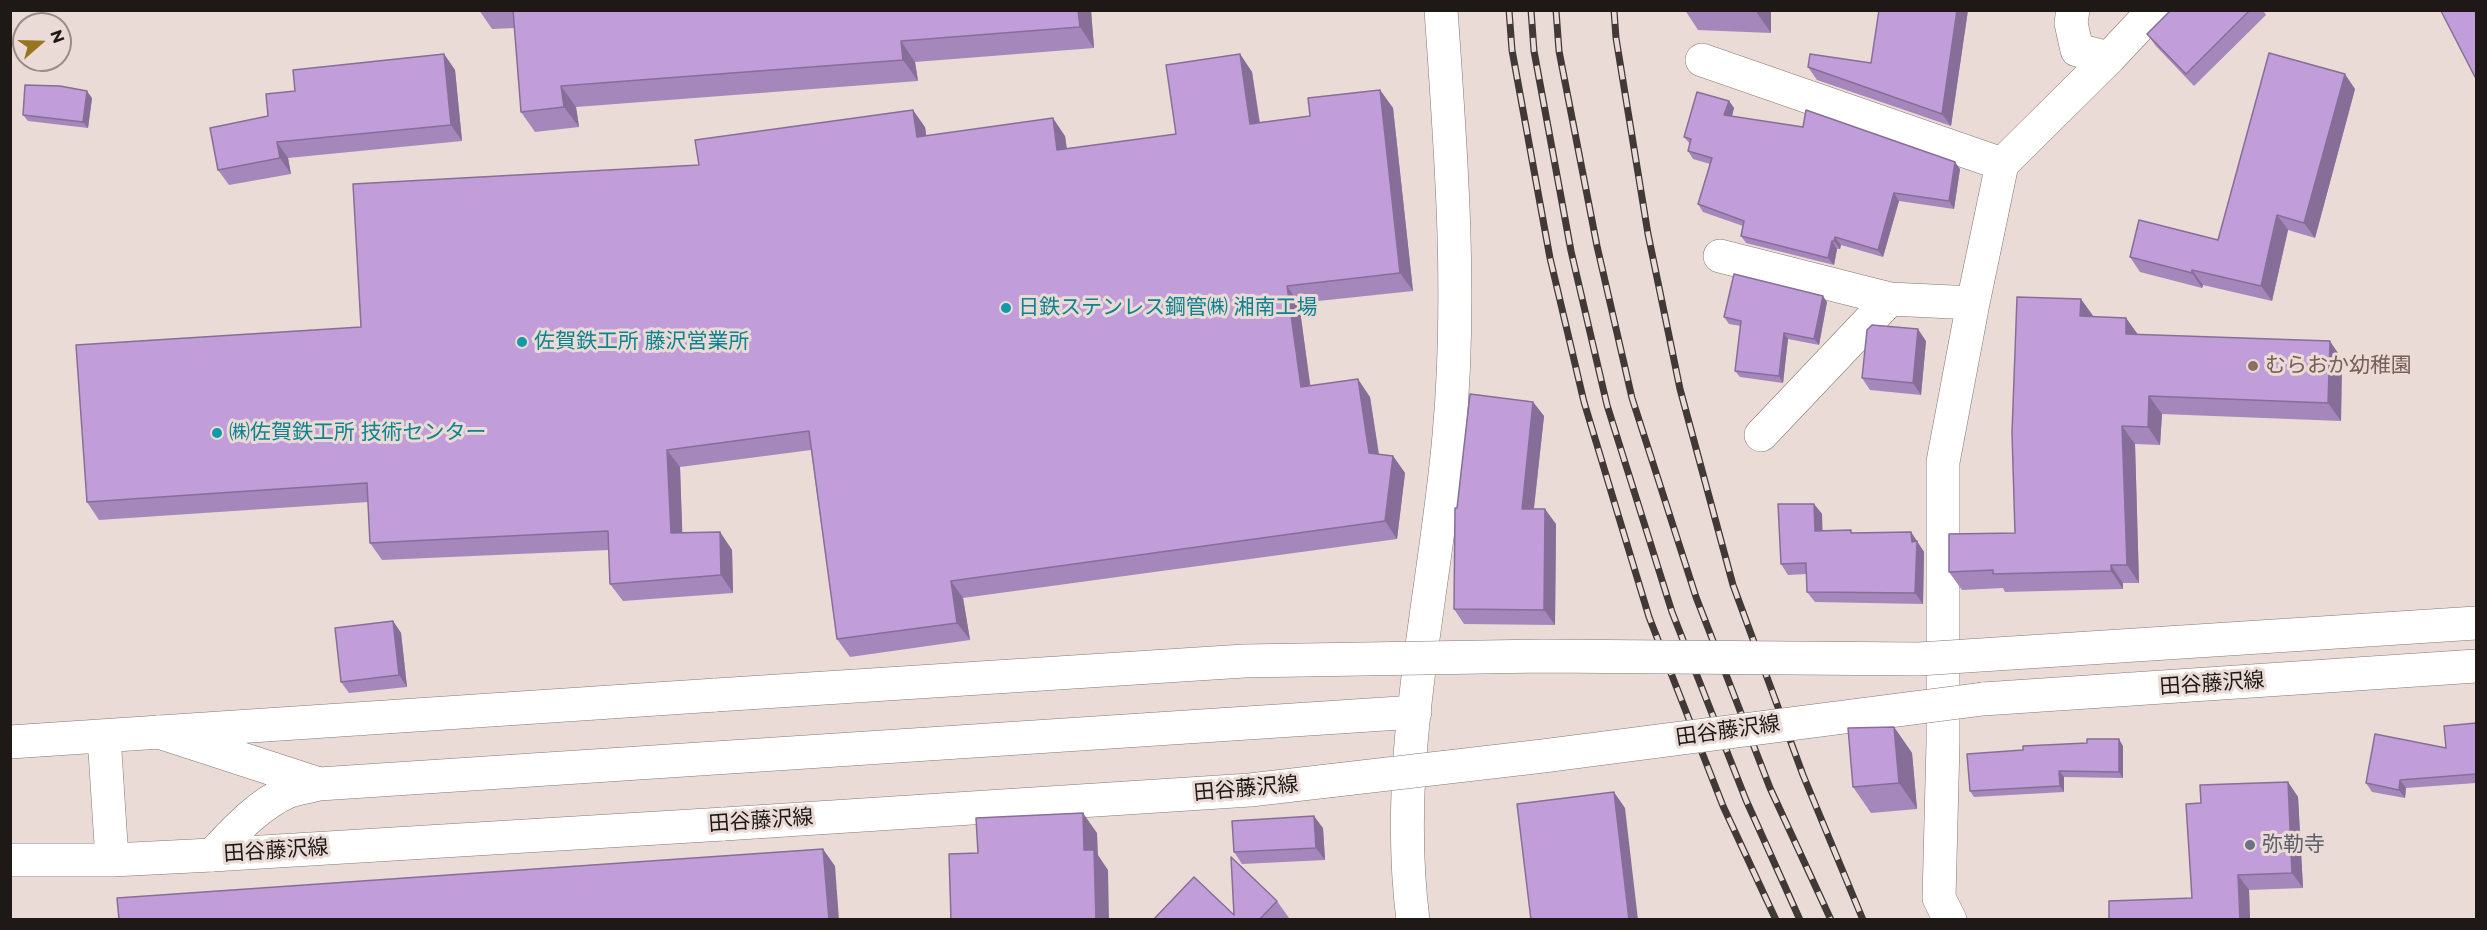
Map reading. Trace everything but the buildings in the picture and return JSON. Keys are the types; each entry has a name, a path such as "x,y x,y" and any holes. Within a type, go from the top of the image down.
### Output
{"main road":[{"path":"1413,920 1408,883 1408,806 1415,712 1449,437 1457,318 1452,166 1441,10"},
{"path":"2073,10 2071,23 2077,50 2109,58"},
{"path":"1950,920 1939,898 1943,731 1944,462 1973,303 2002,164 2154,10"},
{"path":"1702,60 2002,164"},
{"path":"1720,256 1890,299 1973,303"},
{"path":"1761,435 1890,299"},
{"name":"田谷藤沢線","path":"10,742 1244,661 1543,656 1919,659 2476,623"},
{"name":"田谷藤沢線","path":"10,860 112,860 212,855 1250,790 1543,756 1983,699 2476,666"},
{"path":"212,855 242,824 264,806 288,792 319,784 1415,712"},
{"path":"159,732 319,784"},
{"path":"104,736 112,860"}],"railway":[{"path":"1509,10 1512,50 1550,258 1584,402 1649,617 1723,806 1776,920"},
{"path":"1531,10 1534,51 1571,251 1607,405 1672,612 1746,800 1800,920"},
{"path":"1556,10 1559,51 1597,246 1632,398 1696,597 1770,788 1831,920"},
{"path":"1614,10 1616,38 1648,234 1680,389 1733,585 1803,775 1863,920"}],"place":[{"name":"日鉄ステンレス鋼管㈱ 湘南工場","path":"1006,308"},
{"name":"佐賀鉄工所 藤沢営業所","path":"522,342"},
{"name":"むらおか幼稚園","path":"2253,366"},
{"name":"㈱佐賀鉄工所 技術センター","path":"217,433"},
{"name":"弥勒寺","path":"2250,845"}]}
